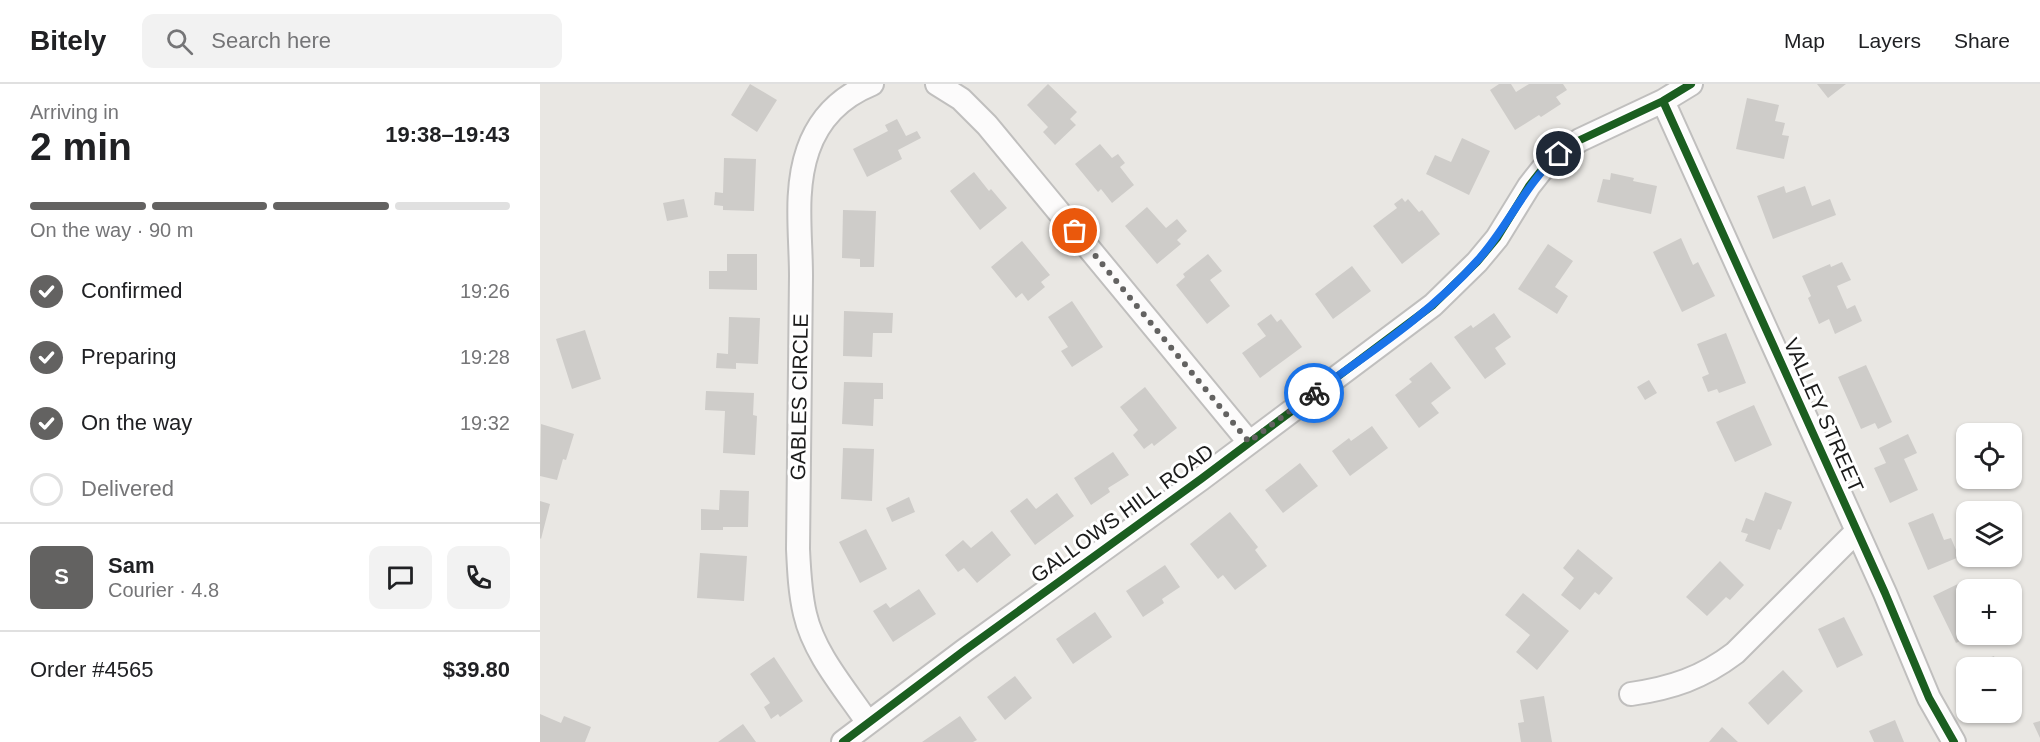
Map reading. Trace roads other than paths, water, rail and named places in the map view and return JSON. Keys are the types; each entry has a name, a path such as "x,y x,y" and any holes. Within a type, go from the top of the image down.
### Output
{"street":[{"name":"GABLES CIRCLE","path":"868,723 815,642 805,617 800,589 798,549 800,189 808,149 824,118 848,95 872,84"},
{"path":"937,84 961,99 987,125 1249,442"},
{"name":"GALLOWS HILL ROAD","path":"843,742 1433,305 1477,262 1497,238 1529,186 1544,167 1559,154 1580,140 1664,101 1691,84"},
{"name":"VALLEY STREET","path":"1664,101 1857,531 1929,699 1954,742"},
{"path":"1631,694 1679,684 1719,665 1735,653 1857,531"}]}
